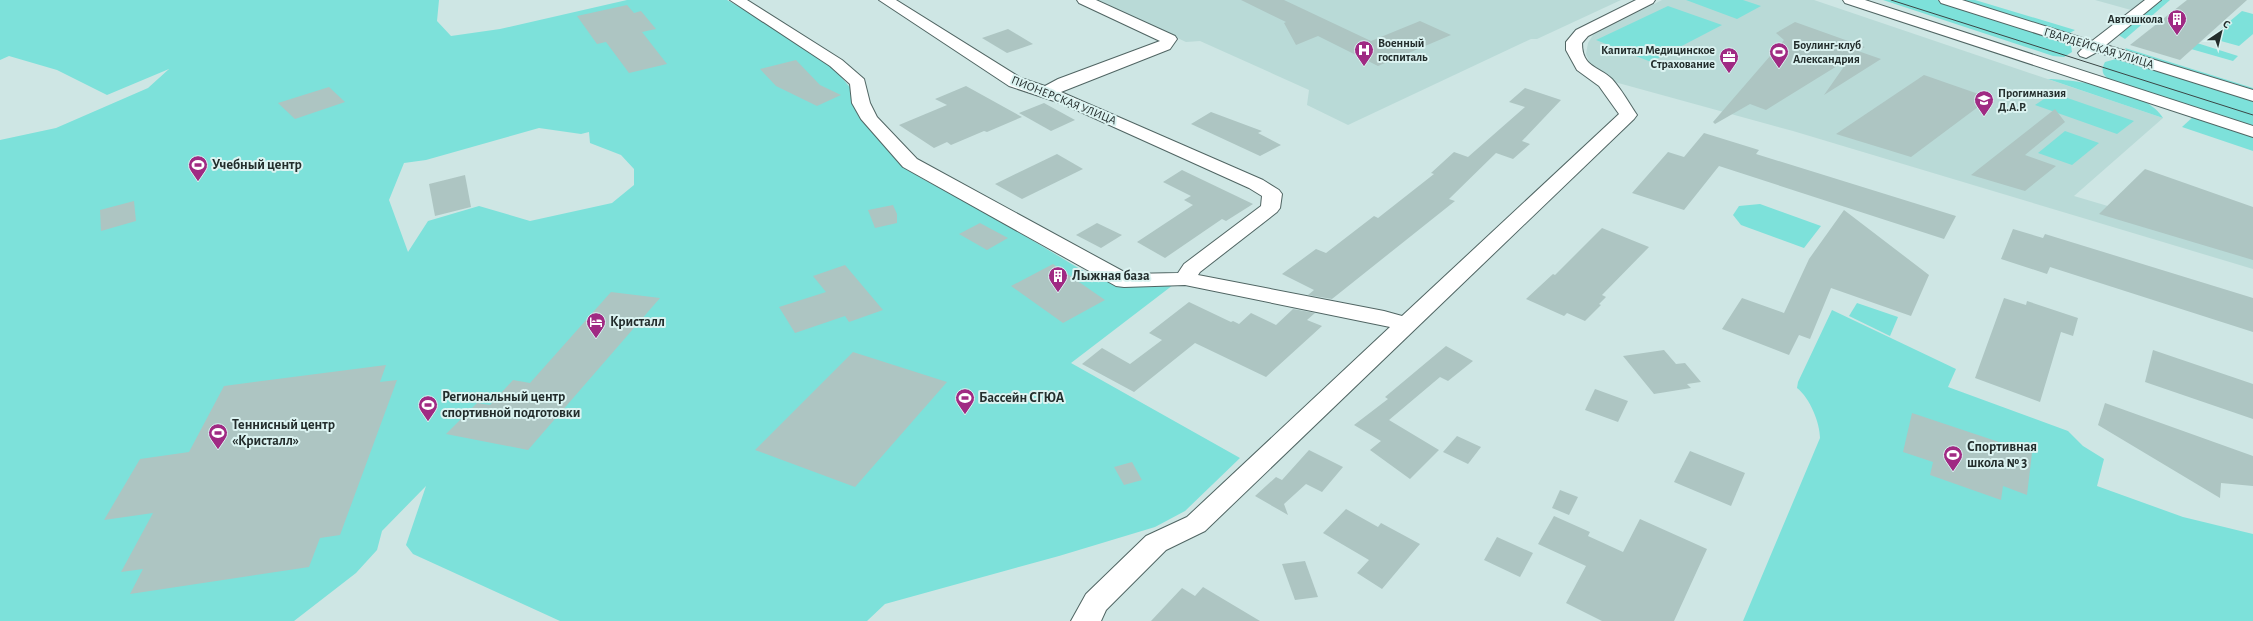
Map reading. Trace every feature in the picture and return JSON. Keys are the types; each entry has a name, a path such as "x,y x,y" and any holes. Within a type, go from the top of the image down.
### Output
{"street":[{"path":"737,0 836,63 858,83 861,103 870,119 910,163 1124,281 1186,279 1384,318 1405,325"},
{"name":"ПИОНЕРСКАЯ УЛИЦА","path":"886,0 1015,82 1069,100 1256,184 1272,194 1270,208 1191,268 1186,279"},
{"path":"1048,92 1064,83 1164,46 1170,39 1084,0"},
{"path":"1086,621 1096,602 1156,543 1196,524 1628,115 1605,82 1591,74 1584,67 1574,50 1574,42 1582,33 1648,0"},
{"path":"1850,0 2253,132"},
{"name":"ГВАРДЕЙСКАЯ УЛИЦА","path":"1946,0 2253,96"},
{"path":"2065,70 2154,0"}],"shaded area":[{"path":"0,0 439,0 437,21 451,36 500,29 627,0 727,0 768,23 832,66 853,91 861,120 905,166 921,178 987,213 1095,278 1129,286 1173,285 1071,363 1240,458 1185,511 1155,527 1059,556 885,604 867,621 560,621 413,554 406,545 426,486 382,531 377,550 356,573 294,621 0,621 0,140 56,128 148,88 169,69 107,95 57,70 9,56 0,60","holes":["539,128 581,134 589,132 590,143 621,155 634,169 634,185 612,203 530,221 479,206 428,221 408,252 389,200 404,163 426,160"]},
{"name":"Военный госпиталь","path":"1096,0 1621,0 1537,39 1531,39 1348,125 1307,105 1309,90 1200,41 1186,42"},
{"path":"1662,0 1814,0 2163,118 2074,196 2253,249 2253,269 1793,131 1611,81 1591,66 1586,54 1588,43 1593,35"},
{"path":"1686,0 1743,0 1761,6 1737,19"},
{"path":"1883,0 1937,0 2059,38 2071,45 2072,52 2064,57 2053,56"},
{"path":"1959,0 1975,0 2075,30 2068,34"},
{"path":"2095,0 2145,0 2131,10"},
{"path":"2162,0 2170,0 2125,39 2117,34"},
{"path":"1668,6 1722,25 1651,62 1596,40"},
{"path":"2242,11 2253,14 2253,34 2239,46 2210,38"},
{"path":"2197,43 2238,56 2233,61 2191,49"},
{"path":"2125,48 2253,88 2253,93 2129,54"},
{"path":"2116,59 2253,99 2253,128 2114,83 2104,74 2103,66 2105,62"},
{"path":"2048,79 2094,84 2111,88 2142,100 2154,108 2163,118"},
{"path":"2053,93 2134,121 2117,134 2035,105"},
{"path":"2194,116 2253,135 2253,151 2182,127"},
{"path":"2065,131 2099,143 2072,165 2038,153"},
{"path":"1760,204 1821,226 1804,248 1741,225 1733,215 1739,206"},
{"path":"1857,303 1898,317 1890,336 1849,316"},
{"name":"Спортивная школа № 3","path":"1832,310 1956,369 1948,387 2068,431 2083,446 2104,459 2097,486 2183,517 2253,534 2253,621 1743,621 1820,438 1816,418 1810,404 1802,392 1797,388 1798,382"}],"building":[{"path":"1241,0 1284,0 1371,41 1420,21 1451,35 1378,66 1318,36 1296,45 1284,23 1286,22"},
{"path":"2187,0 2247,0 2180,60 2130,45"},
{"path":"627,5 634,13 641,11 656,29 642,32 667,64 629,73 606,42 597,44 577,16"},
{"path":"1795,22 1865,47 1858,51 1881,59 1824,95 1850,58 1766,110 1750,104 1715,124 1713,122 1784,40 1776,33"},
{"path":"1008,29 1033,44 1007,53 982,38"},
{"path":"796,60 820,85 841,95 817,106 776,86 760,69"},
{"path":"1924,75 1990,98 1911,157 1836,134"},
{"path":"966,86 1022,117 951,145 947,142 934,148 899,125 947,105 935,99"},
{"path":"329,87 345,102 295,119 278,103"},
{"path":"1525,88 1561,100 1522,141 1530,144 1513,159 1496,153 1449,199 1455,201 1332,299 1308,295 1314,290 1282,274 1316,249 1326,253 1374,216 1378,218 1434,174 1431,173 1454,152 1468,157 1525,107 1509,102"},
{"path":"1044,103 1075,120 1051,131 1019,113"},
{"path":"2055,109 2065,122 2025,155 2056,166 2025,191 1971,175"},
{"path":"1211,112 1262,131 1258,133 1281,145 1260,156 1191,124"},
{"path":"1704,133 1759,150 1756,154 1956,216 1944,239 1719,166 1684,210 1632,193 1668,152 1684,157"},
{"path":"1057,154 1083,169 1022,199 995,184"},
{"path":"2145,169 2253,207 2253,260 2099,214"},
{"path":"1182,170 1253,204 1226,221 1222,219 1165,258 1137,242 1193,205 1184,200 1191,196 1163,182"},
{"path":"465,175 471,207 435,216 429,184"},
{"path":"134,201 136,221 101,231 100,210"},
{"path":"893,205 897,214 897,223 875,228 868,210"},
{"path":"1844,210 1929,275 1911,316 1831,288 1810,339 1799,335 1789,355 1722,329 1742,298 1784,313 1809,259"},
{"path":"980,223 1008,238 987,250 959,234"},
{"path":"1097,223 1122,235 1101,248 1076,235"},
{"path":"1602,228 1649,247 1602,295 1606,297 1599,304 1601,305 1585,321 1567,313 1564,316 1526,299 1553,274 1555,275"},
{"path":"2013,229 2043,238 2045,234 2253,298 2253,332 2050,267 2047,274 2001,259"},
{"name":"Лыжная база","path":"1053,264 1105,300 1063,323 1011,286"},
{"path":"845,265 883,310 849,322 845,316 795,333 779,307 826,292 813,276"},
{"name":"Кристалл","path":"611,292 660,298 528,450 446,434 477,403 490,405 513,380 530,383"},
{"path":"2004,298 2026,305 2027,301 2078,318 2073,336 2061,332 2040,402 1975,378"},
{"path":"1189,302 1231,322 1233,321 1239,324 1251,313 1276,325 1293,309 1315,313 1307,320 1322,326 1266,377 1195,343 1134,392 1082,364 1102,348 1130,364 1162,340 1149,333"},
{"path":"1446,346 1473,361 1448,381 1440,377 1389,420 1439,450 1410,479 1370,450 1381,441 1354,425 1388,399 1385,397"},
{"path":"1664,350 1676,364 1685,363 1701,382 1687,384 1691,388 1654,394 1623,356"},
{"path":"2153,350 2253,384 2253,419 2145,382"},
{"path":"853,352 947,382 855,487 755,450"},
{"path":"386,365 380,382 397,380 340,535 320,538 309,567 130,594 143,569 121,572 153,513 104,520 140,459 189,452 224,386"},
{"path":"1595,389 1628,401 1618,422 1585,410"},
{"path":"2105,403 2253,456 2253,486 2221,483 2220,498 2098,425"},
{"path":"1912,413 2032,453 2027,495 2003,486 2001,500 1930,475 1933,462 1903,452"},
{"path":"1457,436 1481,447 1468,464 1443,452"},
{"path":"1309,450 1343,467 1322,492 1306,484 1284,504 1288,515 1255,496 1276,477 1282,480"},
{"path":"1690,451 1745,473 1731,506 1674,482"},
{"path":"1132,462 1142,480 1124,485 1114,467"},
{"path":"1560,490 1578,497 1569,515 1552,508"},
{"path":"1346,509 1378,527 1381,523 1420,544 1382,589 1357,573 1369,560 1323,533"},
{"path":"1554,516 1590,532 1588,536 1623,552 1640,519 1707,549 1674,621 1602,621 1566,603 1586,566 1538,544"},
{"path":"1497,537 1533,553 1520,577 1484,560"},
{"path":"1305,561 1318,597 1295,600 1282,564"},
{"path":"1203,587 1260,621 1151,621 1182,588 1195,596"}],"tram line":[{"path":"1891,0 2253,115"}],"place":[{"name":"Автошкола","path":"2177,36"},
{"name":"Военный госпиталь","path":"1364,67"},
{"name":"Боулинг-клуб Александрия","path":"1779,69"},
{"name":"Капитал Медицинское Страхование","path":"1729,74"},
{"name":"Прогимназия Д.А.Р.","path":"1984,117"},
{"name":"Учебный центр","path":"198,182"},
{"name":"Лыжная база","path":"1058,293"},
{"name":"Кристалл","path":"596,339"},
{"name":"Бассейн СГЮА","path":"965,415"},
{"name":"Региональный центр спортивной подготовки","path":"428,422"},
{"name":"Теннисный центр «Кристалл»","path":"218,450"},
{"name":"Спортивная школа № 3","path":"1953,472"}]}
